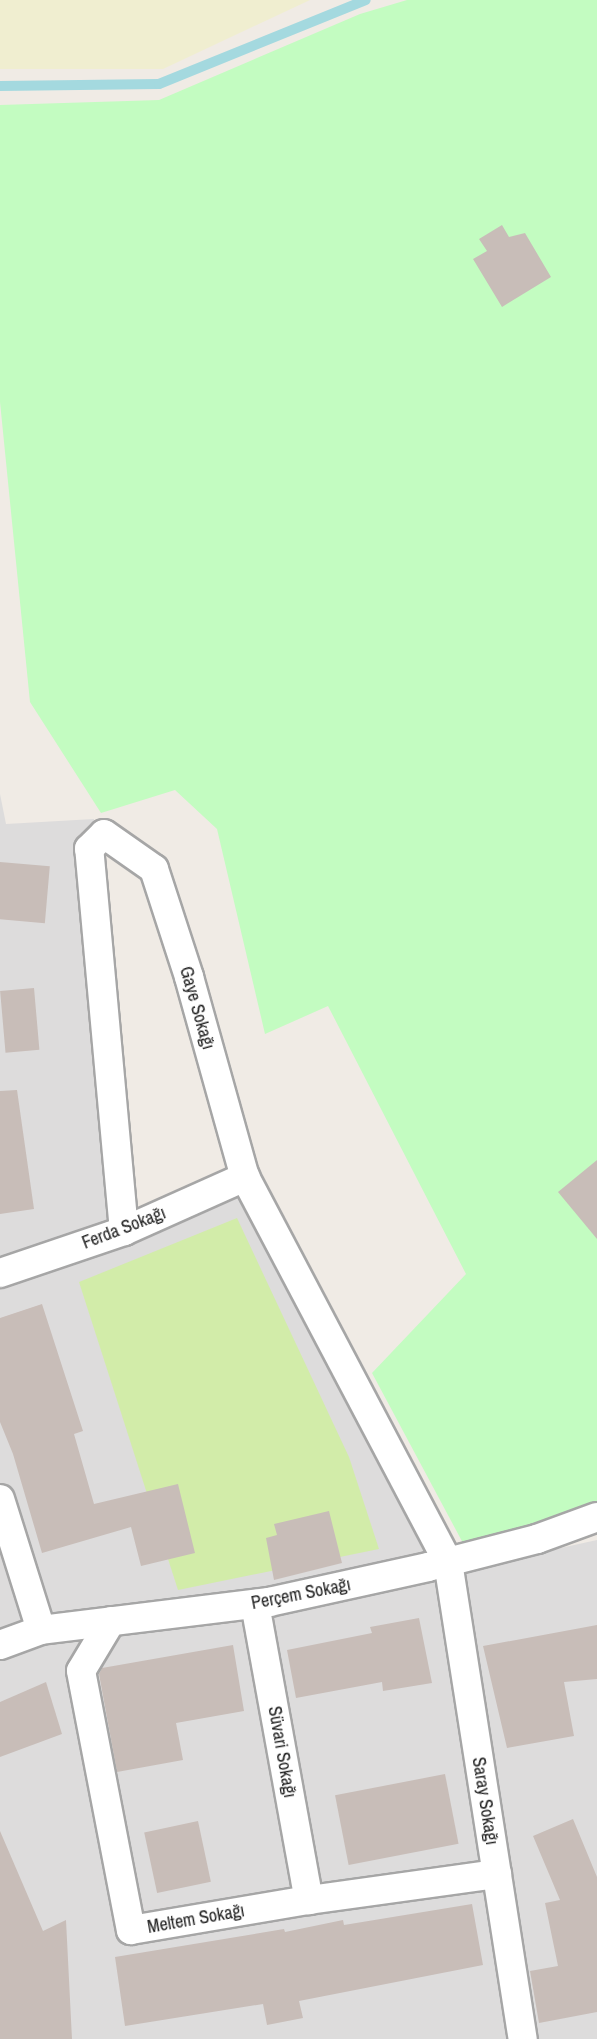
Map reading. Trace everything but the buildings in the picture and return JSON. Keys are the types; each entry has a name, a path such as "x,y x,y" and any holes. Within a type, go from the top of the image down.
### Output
{"street":[{"name":"Gaye Sokağı","path":"124,1231 89,849 104,834 153,869 189,977 246,1177 448,1562"},
{"name":"Ferda Sokağı","path":"0,1273 124,1231 246,1177"},
{"path":"0,1499 41,1630"},
{"name":"Perçem Sokağı","path":"0,1645 41,1630 255,1604 448,1562 537,1539 597,1517"},
{"name":"Saray Sokağı","path":"448,1562 523,2039"},
{"name":"Süvari Sokağı","path":"255,1604 309,1900"},
{"name":"Meltem Sokağı","path":"111,1621 81,1671 131,1930 309,1900 497,1874"}],"shaded area":[{"path":"0,0 310,0 163,69 0,69"},
{"path":"0,794 6,824 94,819 122,1236 255,1180 455,1571 597,1540 597,2039 0,2039"}],"green space":[{"path":"407,0 597,0 597,1506 527,1530 464,1545 372,1373 466,1274 328,1006 265,1034 217,829 175,790 101,813 30,702 0,402 0,105 159,100 360,14"},
{"path":"237,1218 349,1457 379,1549 178,1590 79,1282"}],"waterway":[{"path":"0,86 159,84 366,0"}]}
